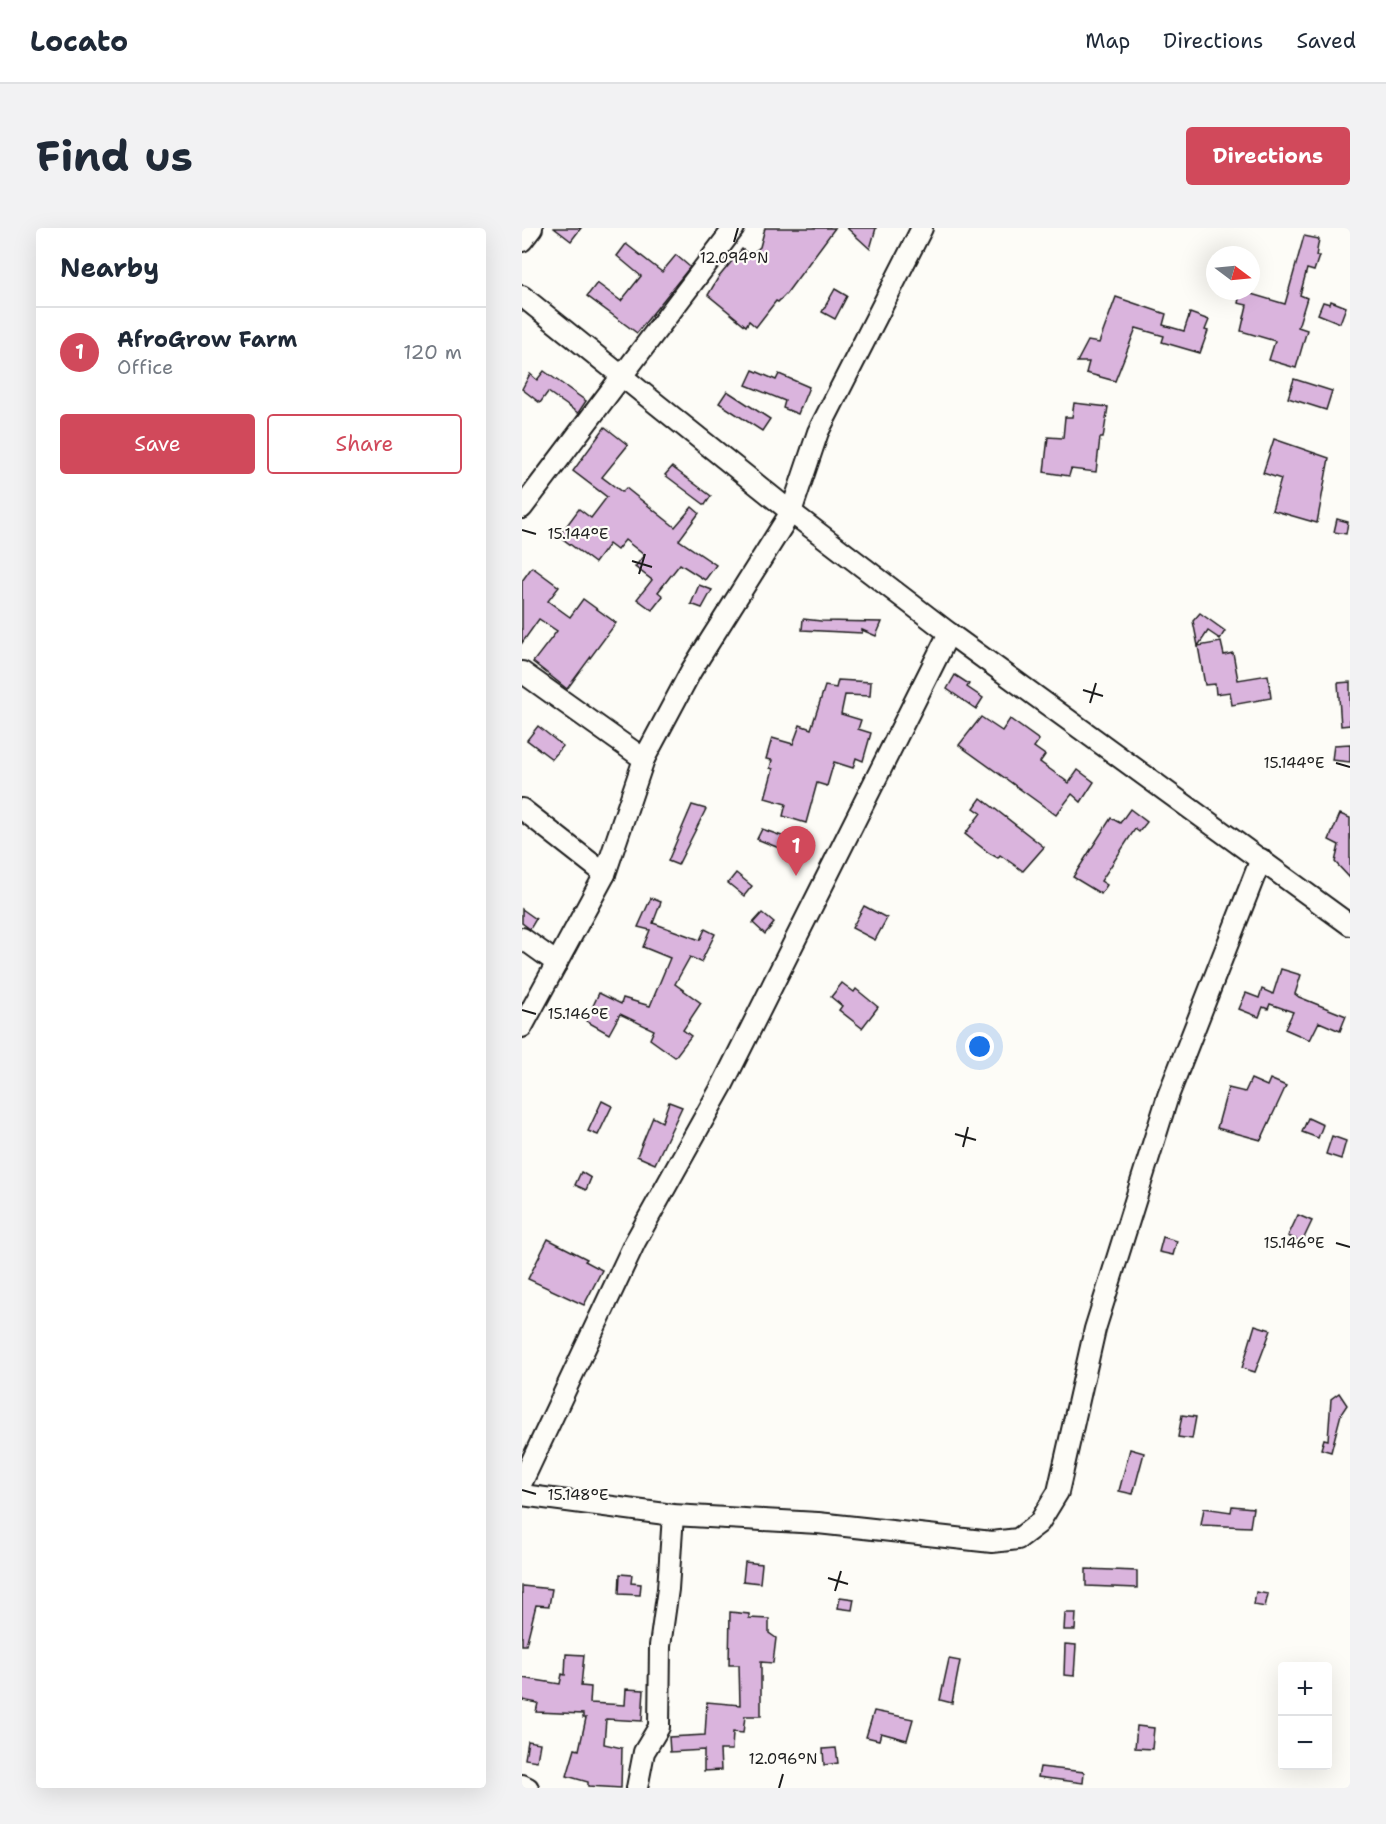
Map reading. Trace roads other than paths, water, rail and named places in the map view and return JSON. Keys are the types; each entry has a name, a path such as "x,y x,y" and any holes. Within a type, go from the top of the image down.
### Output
{"street":[{"path":"522,241 532,228"},
{"path":"522,508 734,228"},
{"path":"522,1027 605,874 644,759 691,671 791,512 818,432 922,228"},
{"path":"522,296 791,512 949,633 1350,925"},
{"path":"522,1482 635,1242 722,1086 949,633"},
{"path":"522,672 644,759"},
{"path":"522,809 605,874"},
{"path":"522,1495 673,1515 818,1523 992,1542 1017,1539 1039,1523 1058,1492 1095,1329 1168,1096 1262,859"},
{"path":"522,938 557,963"},
{"path":"637,1788 644,1752 659,1727 660,1646 668,1589 673,1515"},
{"path":"522,1785 528,1788"}],"place":[{"name":"AfroGrow Farm","path":"796,876"}]}
